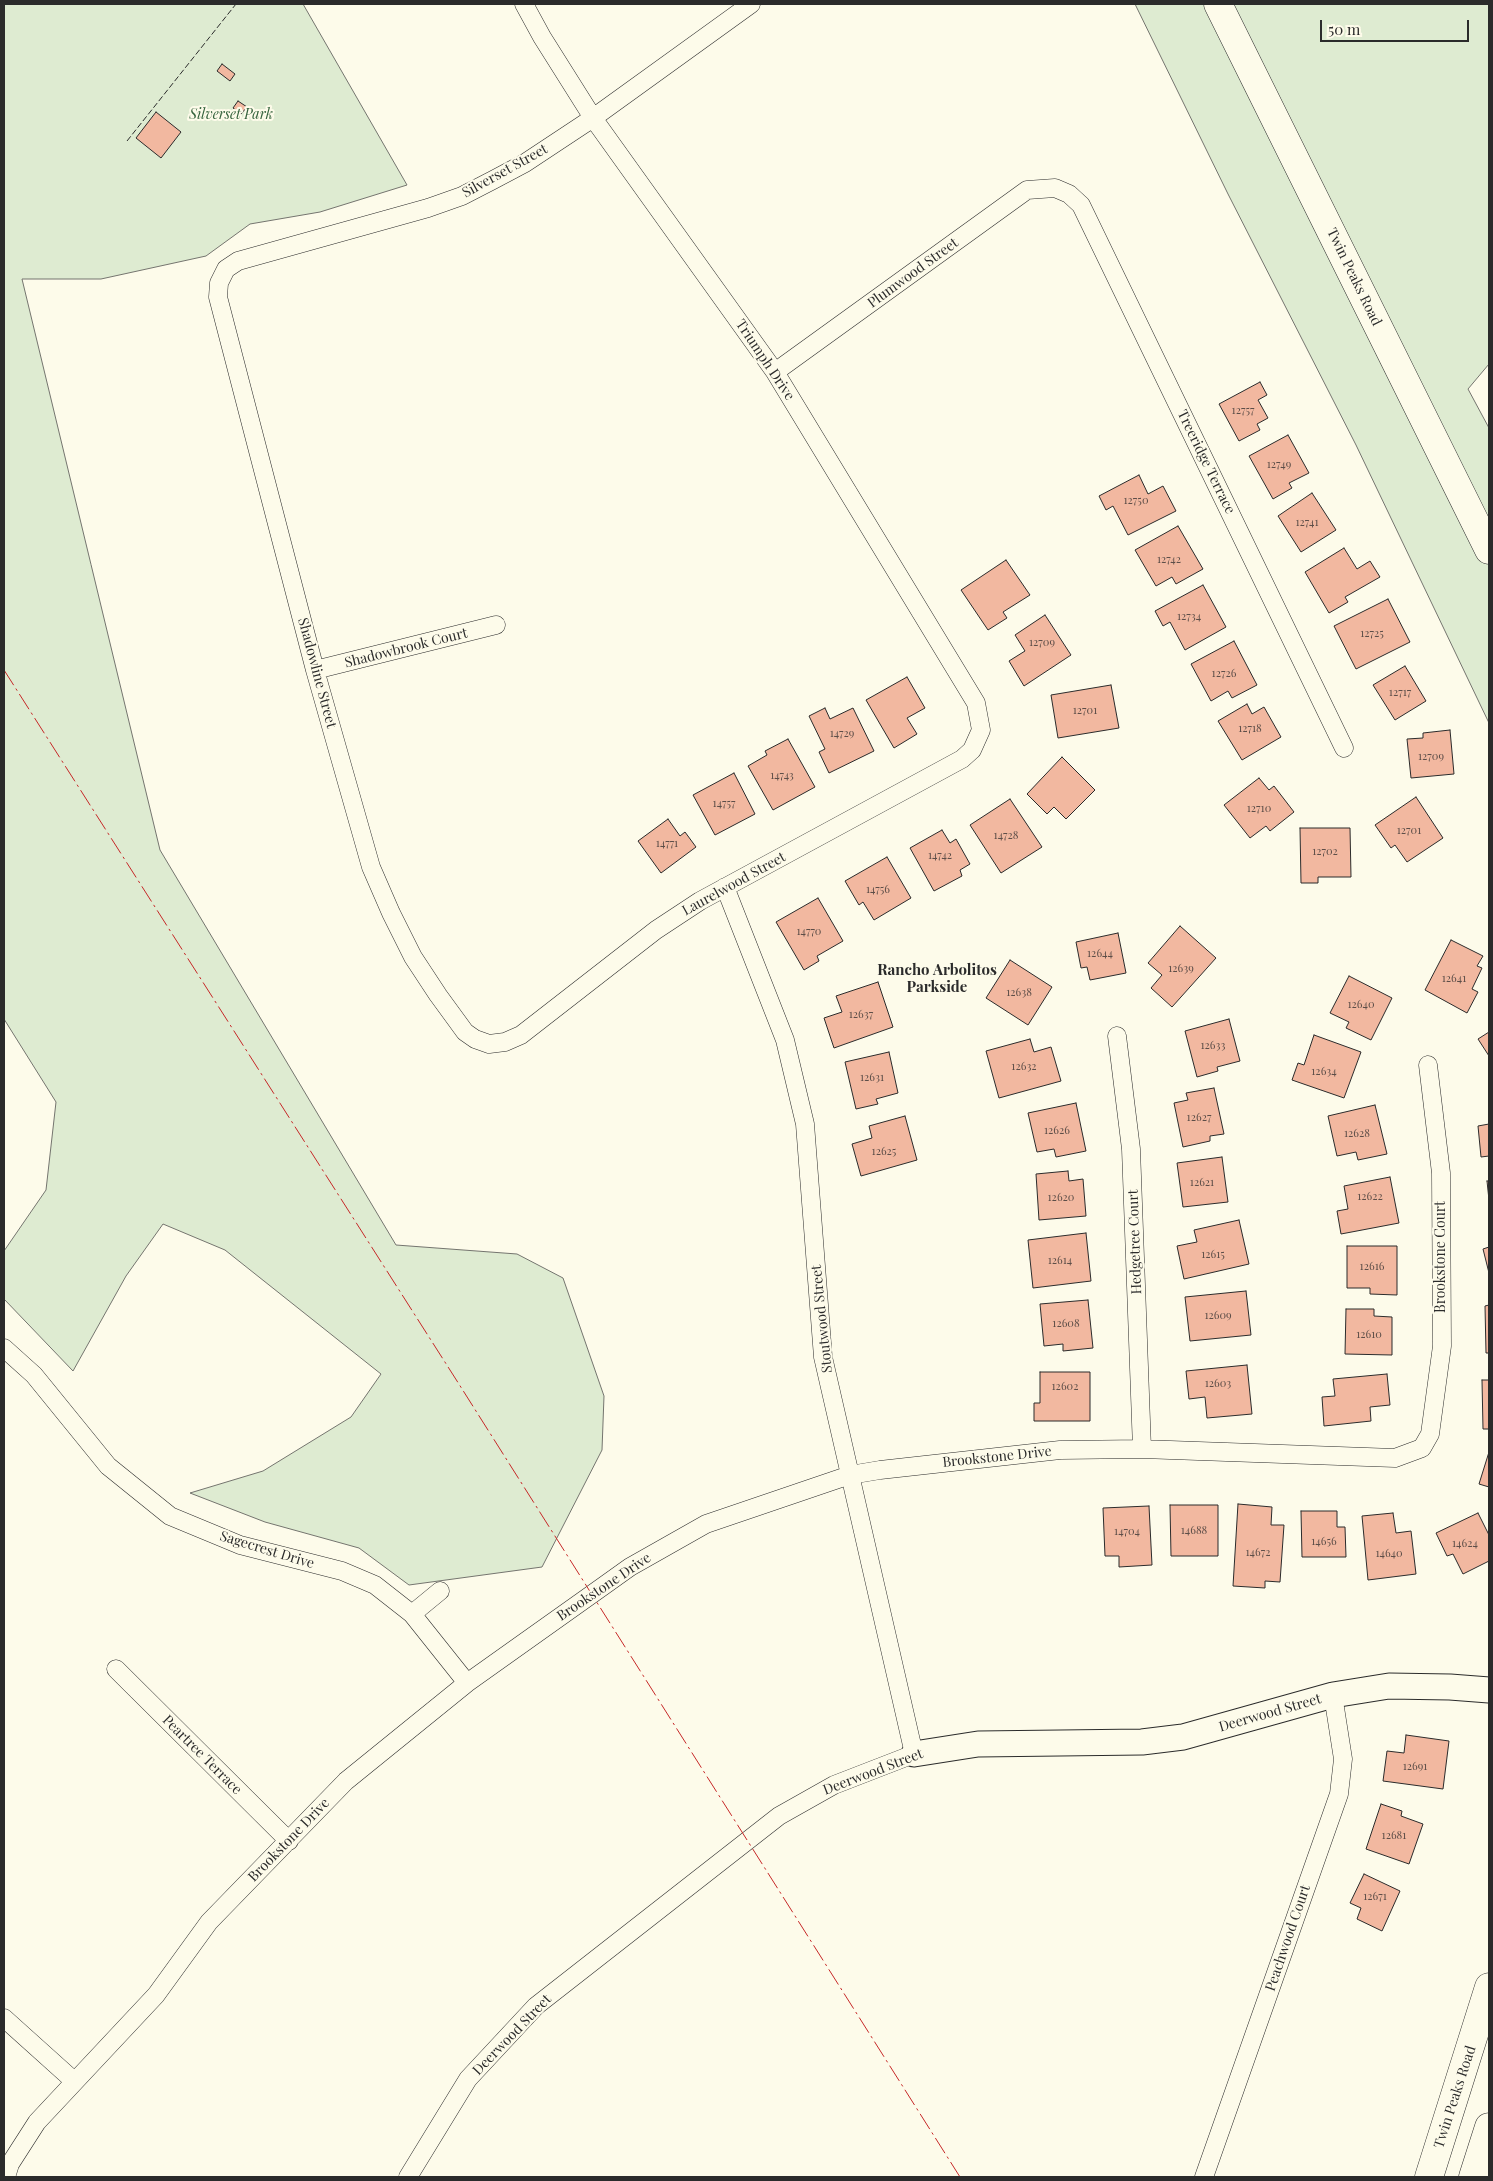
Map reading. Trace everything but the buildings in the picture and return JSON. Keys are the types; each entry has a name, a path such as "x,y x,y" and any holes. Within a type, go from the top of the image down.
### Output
{"main road":[{"name":"Twin Peaks Road","path":"1218,4 1486,537"},
{"name":"Twin Peaks Road","path":"1429,2177 1489,1987"},
{"path":"1473,2177 1489,2127"}],"street":[{"name":"Triumph Drive","path":"524,4 542,37 593,118 775,372 976,703 981,730"},
{"name":"Silverset Street","path":"226,269 238,261 251,256 428,208 462,196 525,163 593,118 751,4"},
{"name":"Plumwood Street","path":"775,372 1027,190 1055,188"},
{"name":"Treeridge Terrace","path":"1055,188 1069,194 1081,205 1344,748"},
{"name":"Shadowline Street","path":"226,269 219,284 218,297 315,670 371,867 413,957 438,995 466,1032 475,1039 489,1044"},
{"name":"Shadowbrook Court","path":"315,670 496,625"},
{"name":"Laurelwood Street","path":"489,1044 505,1042 521,1035 656,930 700,901 962,759 972,750 981,730"},
{"name":"Stoutwood Street","path":"725,887 785,1040 805,1124 823,1357 914,1754"},
{"name":"Hedgetree Court","path":"1117,1036 1132,1148 1142,1450"},
{"name":"Brookstone Court","path":"1422,1448 1430,1434 1442,1346 1441,1173 1428,1065"},
{"name":"Sagecrest Drive","path":"4,1348 34,1375 108,1466 170,1516 240,1545 342,1572 375,1585 412,1614 467,1683"},
{"name":"Brookstone Drive","path":"6,2177 10,2164 37,2122 156,1995 209,1922 346,1781 467,1683 630,1567 706,1524 850,1475 1060,1450 1142,1450 1395,1458 1422,1448"},
{"path":"412,1614 440,1591"},
{"name":"Peartree Terrace","path":"116,1669 289,1841"},
{"name":"Deerwood Street","path":"408,2177 468,2079 536,2006 779,1816 834,1785 914,1754 978,1744 1142,1742 1183,1737 1333,1695 1389,1686 1450,1686 1489,1690"},
{"name":"Peachwood Court","path":"1204,2177 1339,1794 1343,1759 1333,1695"},
{"path":"4,2018 74,2081"}],"green space":[{"name":"Silverset Park","path":"4,4 303,4 407,185 320,212 250,224 206,256 101,279 22,279 160,850 396,1245 517,1254 563,1278 604,1396 602,1450 542,1567 409,1585 359,1548 265,1522 190,1493 263,1471 351,1417 381,1374 225,1250 163,1224 126,1276 73,1371 4,1299 4,1251 46,1190 56,1102 4,1019"},
{"path":"1135,4 1489,4 1489,364 1468,389 1489,428 1489,723 1356,445 1228,194"}],"fence":[{"path":"127,141 236,4"}],"power":[{"path":"4,670 457,1381 960,2177"}],"district":[{"name":"Rancho Arbolitos Parkside","path":"937,978"}]}
